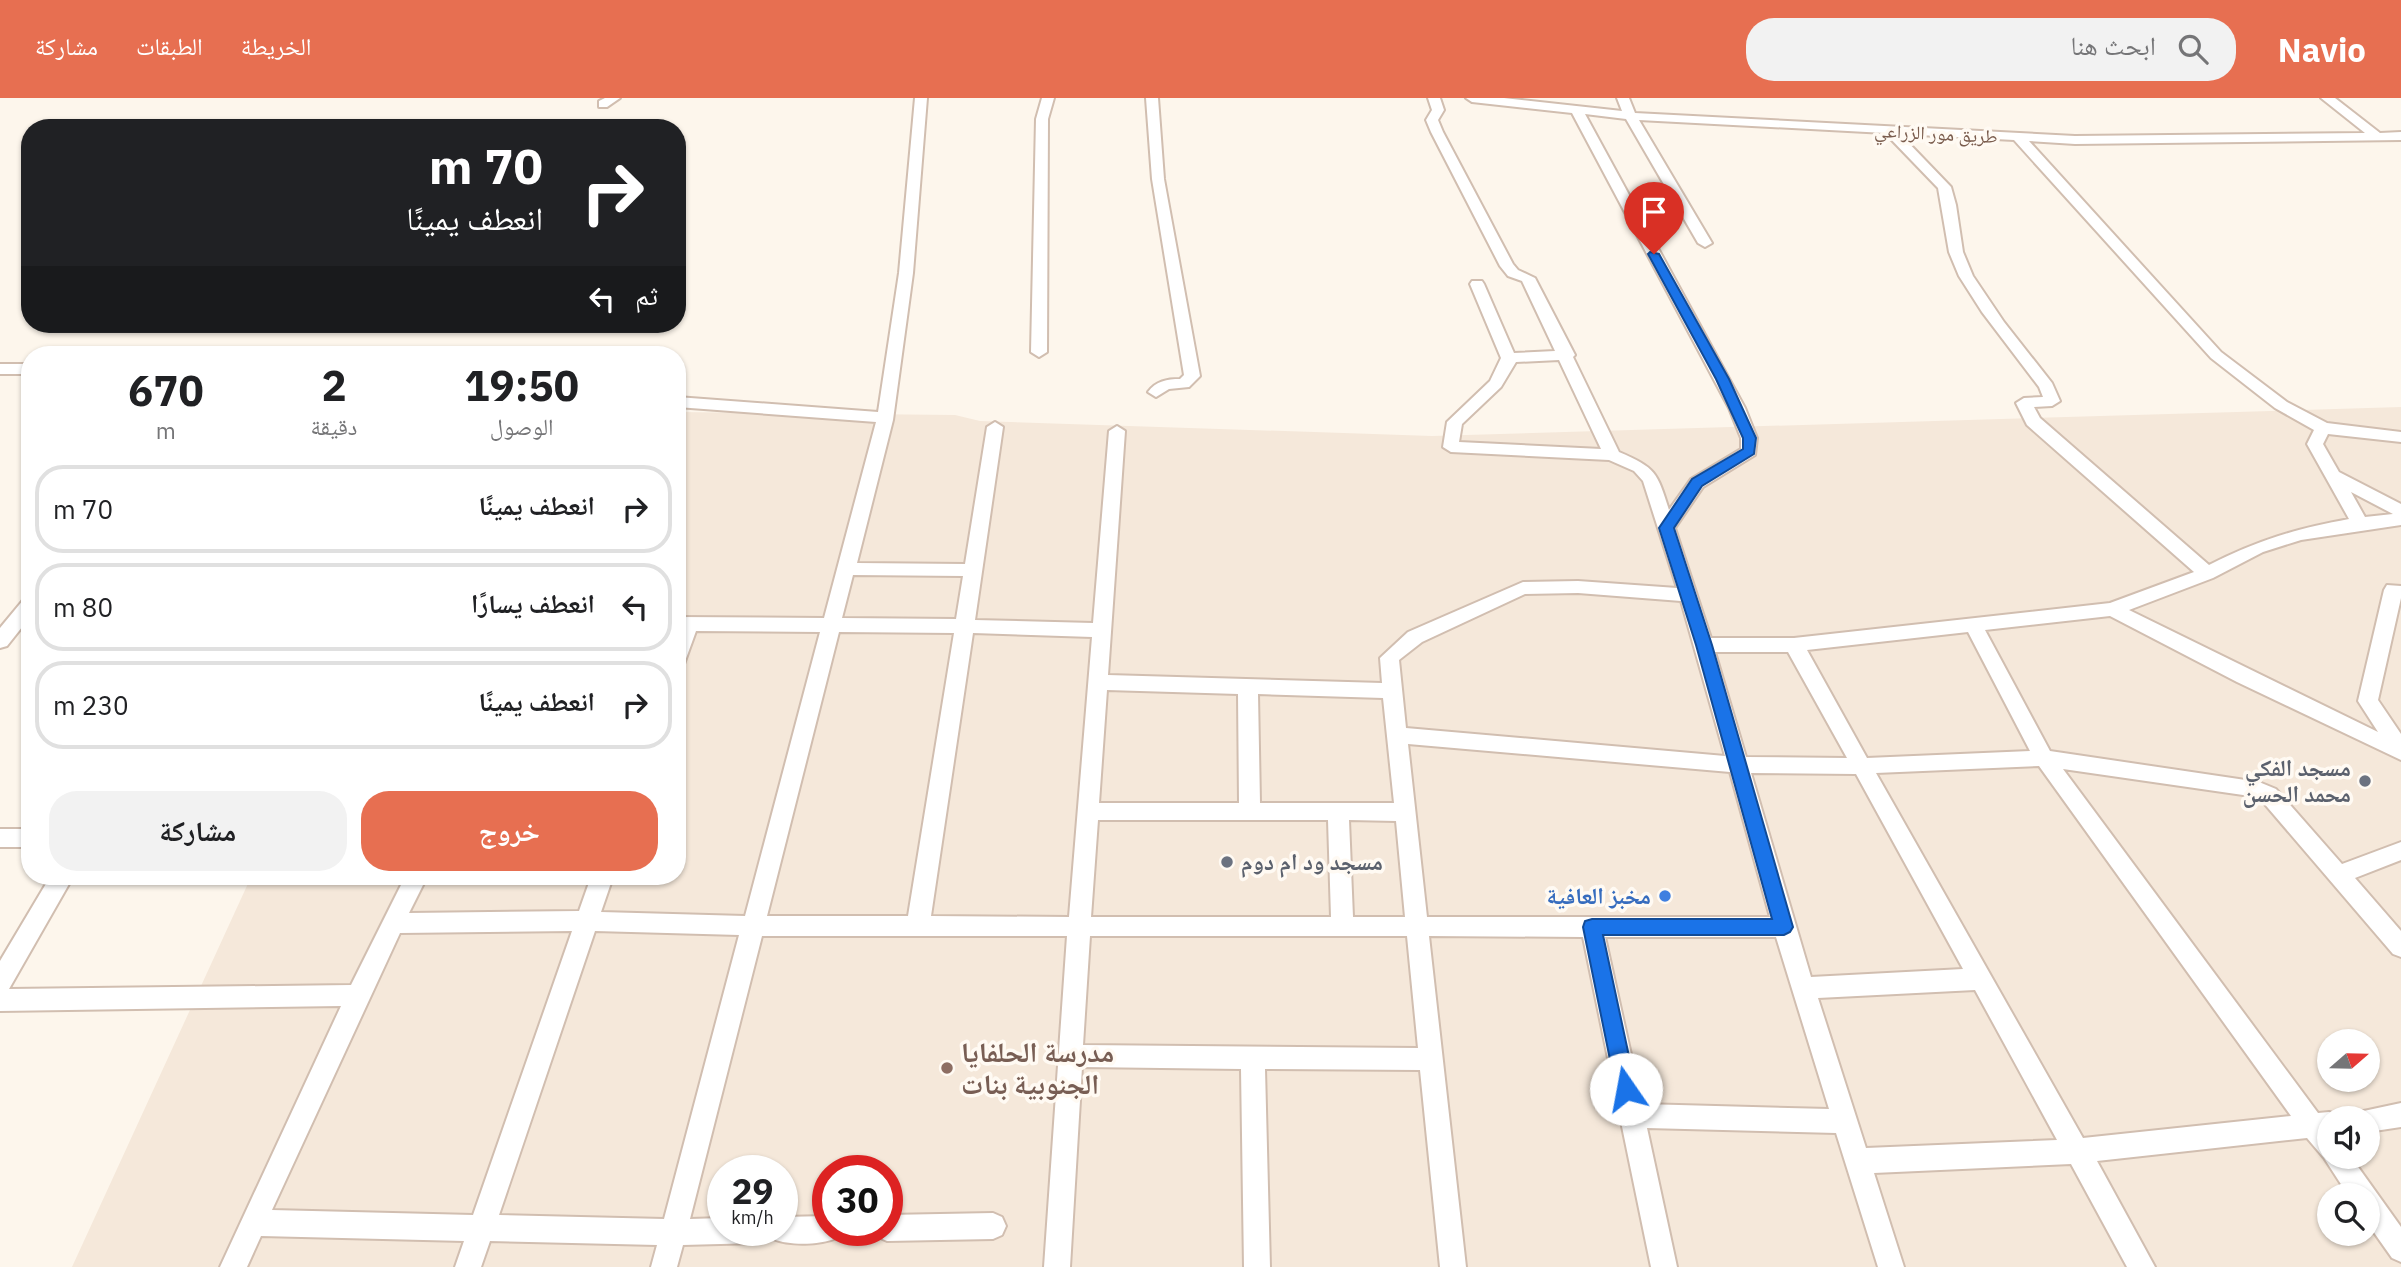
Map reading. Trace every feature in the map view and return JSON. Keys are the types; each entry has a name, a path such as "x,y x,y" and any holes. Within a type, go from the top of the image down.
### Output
{"street":[{"path":"664,1267 755,926 885,418 906,273 922,98"},
{"path":"1039,352 1042,120 1048,98"},
{"path":"1152,98 1158,179 1192,376 1184,384 1166,384 1159,386 1156,391"},
{"path":"1434,98 1437,110 1432,120 1437,132 1507,266 1528,278 1567,355 1612,455"},
{"name":"طريق مور الزراعي","path":"1472,98 1523,101 1577,111 1630,116 2075,140 2377,136 2398,138"},
{"path":"1623,98 1630,116 1705,243"},
{"path":"2327,98 2377,136"},
{"path":"1577,111 1732,398 1749,438 1749,451 1697,482 1667,528"},
{"path":"1889,130 1944,187 1948,196 1952,244 1959,263 1973,288 2047,386 2052,401 2024,403 2033,421 2207,574"},
{"path":"2018,137 2216,355 2281,405 2323,429 2401,437"},
{"path":"1477,284 1509,358 1509,366 1496,385 1455,422 1451,447 1612,455 1640,467 1651,479 1704,645 1802,988 1891,1267"},
{"path":"1509,358 1567,355"},
{"path":"0,369 21,369"},
{"path":"686,403 885,418"},
{"path":"918,926 995,427"},
{"path":"2323,429 2315,444 2360,523"},
{"path":"1057,1267 1087,811 1117,431"},
{"path":"2333,476 2401,511"},
{"path":"1704,645 1794,645 2112,609 2207,574 2256,548 2299,534 2401,519"},
{"path":"846,569 973,570"},
{"path":"1453,1267 1389,658 1415,637 1523,588 1578,587 1688,595"},
{"path":"2401,593 2393,590 2368,701 2401,751"},
{"path":"2112,609 2244,677 2401,751"},
{"path":"0,641 15,621"},
{"path":"686,624 1101,630"},
{"path":"1974,626 2043,758 2317,1118"},
{"path":"1794,645 1859,766 2142,1267"},
{"path":"1097,682 1392,691"},
{"path":"1248,687 1250,811"},
{"path":"1397,735 1738,765 1859,766 2043,758 2252,788 2269,795 2401,947"},
{"path":"1087,811 1406,812"},
{"path":"1338,811 1342,926"},
{"path":"0,838 21,838"},
{"path":"2337,875 2401,850"},
{"path":"0,983 57,885"},
{"path":"233,1267 358,995 412,885"},
{"path":"468,1267 599,885"},
{"path":"394,923 586,921 755,926 1784,927"},
{"path":"1592,927 1664,1267"},
{"path":"1802,988 1980,979"},
{"path":"0,1000 358,995"},
{"path":"1070,1056 1431,1059"},
{"path":"1253,1058 1257,1267"},
{"path":"2380,1118 2401,1115"},
{"path":"1632,1116 1845,1121"},
{"path":"1858,1161 2078,1151 2317,1126"},
{"path":"2380,1219 2401,1249"},
{"path":"254,1223 707,1231"},
{"path":"903,1228 993,1226"}],"shaded area":[{"path":"2401,407 2401,1267 72,1267 247,885 686,885 686,412 955,415 980,421 1432,436"}],"place":[{"name":"مسجد الفكي محمد الحسن","path":"2365,781"},
{"name":"مسجد ود ام دوم","path":"1227,862"},
{"name":"مخبز العافية","path":"1665,896"},
{"name":"مدرسة الحلفايا الجنوبية بنات","path":"947,1068"}],"route":[{"path":"1626,1089 1592,927 1784,927 1704,645 1667,528 1697,482 1749,451 1749,438 1744,421 1654,254"}]}
